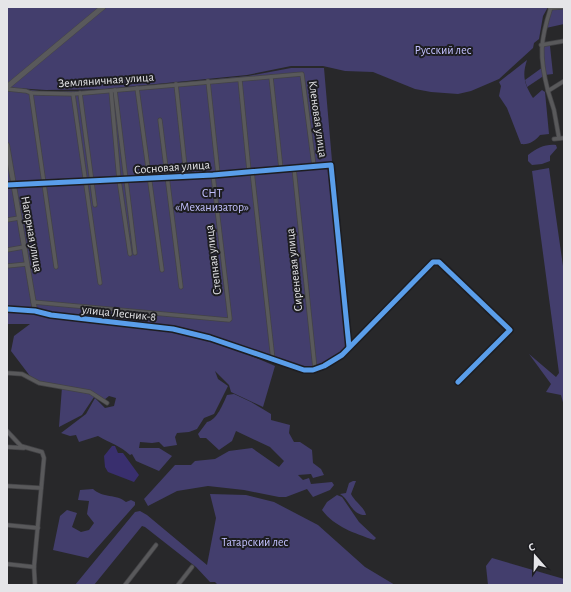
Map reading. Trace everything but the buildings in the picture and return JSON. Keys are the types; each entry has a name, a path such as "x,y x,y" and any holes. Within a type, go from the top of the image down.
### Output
{"main road":[{"path":"7,88 103,7"}],"street":[{"path":"559,138 554,110 541,60 541,45 550,8 564,7"},
{"path":"541,45 564,41"},
{"name":"Земляничная улица","path":"7,88 31,93 73,94 208,81 240,80 302,74"},
{"name":"Кленовая улица","path":"302,74 314,166"},
{"path":"271,77 281,169"},
{"path":"240,80 273,360"},
{"path":"208,81 218,174"},
{"path":"548,91 564,81"},
{"path":"176,84 186,176"},
{"path":"137,88 148,178 162,270"},
{"path":"113,90 130,254"},
{"path":"31,93 56,267"},
{"path":"80,93 95,205"},
{"path":"73,94 100,283"},
{"path":"160,120 181,287"},
{"path":"554,139 564,138"},
{"name":"Нагорная улица","path":"7,145 9,166 35,311"},
{"path":"331,165 349,347"},
{"name":"Сосновая улица","path":"13,184 92,182 213,175 331,165"},
{"name":"Сиреневая улица","path":"294,168 315,369"},
{"name":"Степная улица","path":"33,302 226,320 230,319 213,175"},
{"path":"122,180 135,253"},
{"path":"7,186 13,184"},
{"path":"7,220 19,218"},
{"path":"7,250 24,247"},
{"path":"315,369 333,361 349,347 433,262 439,262 510,330 458,382"},
{"path":"7,266 27,264"},
{"name":"улица Лесник-8","path":"8,309 35,311 51,315 173,329 228,344 304,370 315,369"},
{"path":"7,373 22,374 39,383 90,392 107,403"},
{"path":"7,432 25,448"},
{"path":"7,447 25,448 42,452 44,458 34,566 34,585"},
{"path":"7,486 41,488"},
{"path":"7,526 38,528"},
{"path":"125,585 156,545"},
{"path":"7,564 34,566"},
{"path":"178,585 192,567"}],"green space":[{"path":"7,7 548,7 543,16 539,39 534,43 533,48 499,79 471,91 458,94 415,89 373,72 345,71 323,66 291,66 247,75 106,89 46,90 16,88 47,92 107,90 248,76 291,68 324,68 348,347 327,364 315,368 301,368 203,335 203,338 228,346 275,366 263,407 231,392 229,385 215,371 218,379 228,386 214,414 204,418 197,429 189,432 177,433 175,437 177,445 164,447 159,442 140,442 139,448 159,448 172,456 159,471 136,461 132,454 130,455 119,447 98,436 79,442 76,435 70,436 61,433 86,414 95,398 105,408 114,406 116,398 109,396 104,400 96,394 82,415 59,427 62,387 33,380 11,351 14,336 30,324 7,324 7,88 14,88 7,84"},
{"path":"552,7 564,7 564,24 546,28"},
{"path":"543,46 550,46 553,74 545,75 527,87 525,80 543,67"},
{"path":"527,60 524,75 530,93 533,98 542,90 545,92 549,134 540,135 532,142 521,144 507,108 499,96 501,86 499,82"},
{"path":"556,145 557,148 550,156 550,161 532,165 528,161 528,155 535,150 545,146"},
{"path":"549,168 564,273 564,406 561,395 546,392 551,384 529,354 556,377 559,373 532,171"},
{"path":"234,394 271,414 271,420 290,425 289,433 294,442 300,442 312,450 313,463 321,469 324,475 313,478 311,474 298,475 303,480 309,478 311,484 332,482 334,485 330,490 313,497 307,489 286,497 279,497 244,490 208,486 177,491 148,506 144,499 175,465 191,465 195,461 215,459 229,451 252,448 279,467 284,461 270,447 236,431 232,441 219,450 206,438 200,438 198,434 207,422 211,421 217,415 227,395"},
{"path":"356,481 351,494 364,510 366,515 357,513 340,494 346,493 349,483"},
{"path":"93,489 101,494 118,498 126,502 131,500 135,502 135,505 88,558 53,550 60,516 67,510 77,513 72,527 81,532 89,530 94,523 87,514 89,501 78,500 80,490"},
{"name":"Татарский лес","path":"210,494 246,495 274,502 318,525 365,567 395,585 218,585 215,582 210,582 196,567 142,526 94,585 75,585 135,512 140,511 147,515 207,565 216,518"},
{"path":"337,495 342,497 359,522 376,538 374,540 352,532 339,525 322,510 327,502"},
{"path":"492,558 564,579 564,585 488,585 486,566"}],"shaded area":[{"path":"112,446 115,446 118,453 123,453 139,475 134,482 108,472 105,467 104,456"}],"cycle path":[{"path":"7,185 213,175 331,165 349,347"},
{"path":"7,309 35,311 51,315 173,329 210,338 304,370 313,370 324,366 342,355 433,262 439,262 510,330 458,382"}],"park label":[{"name":"Русский лес","path":"443,50"},
{"name":"СНТ «Механизатор»","path":"212,200"}]}
